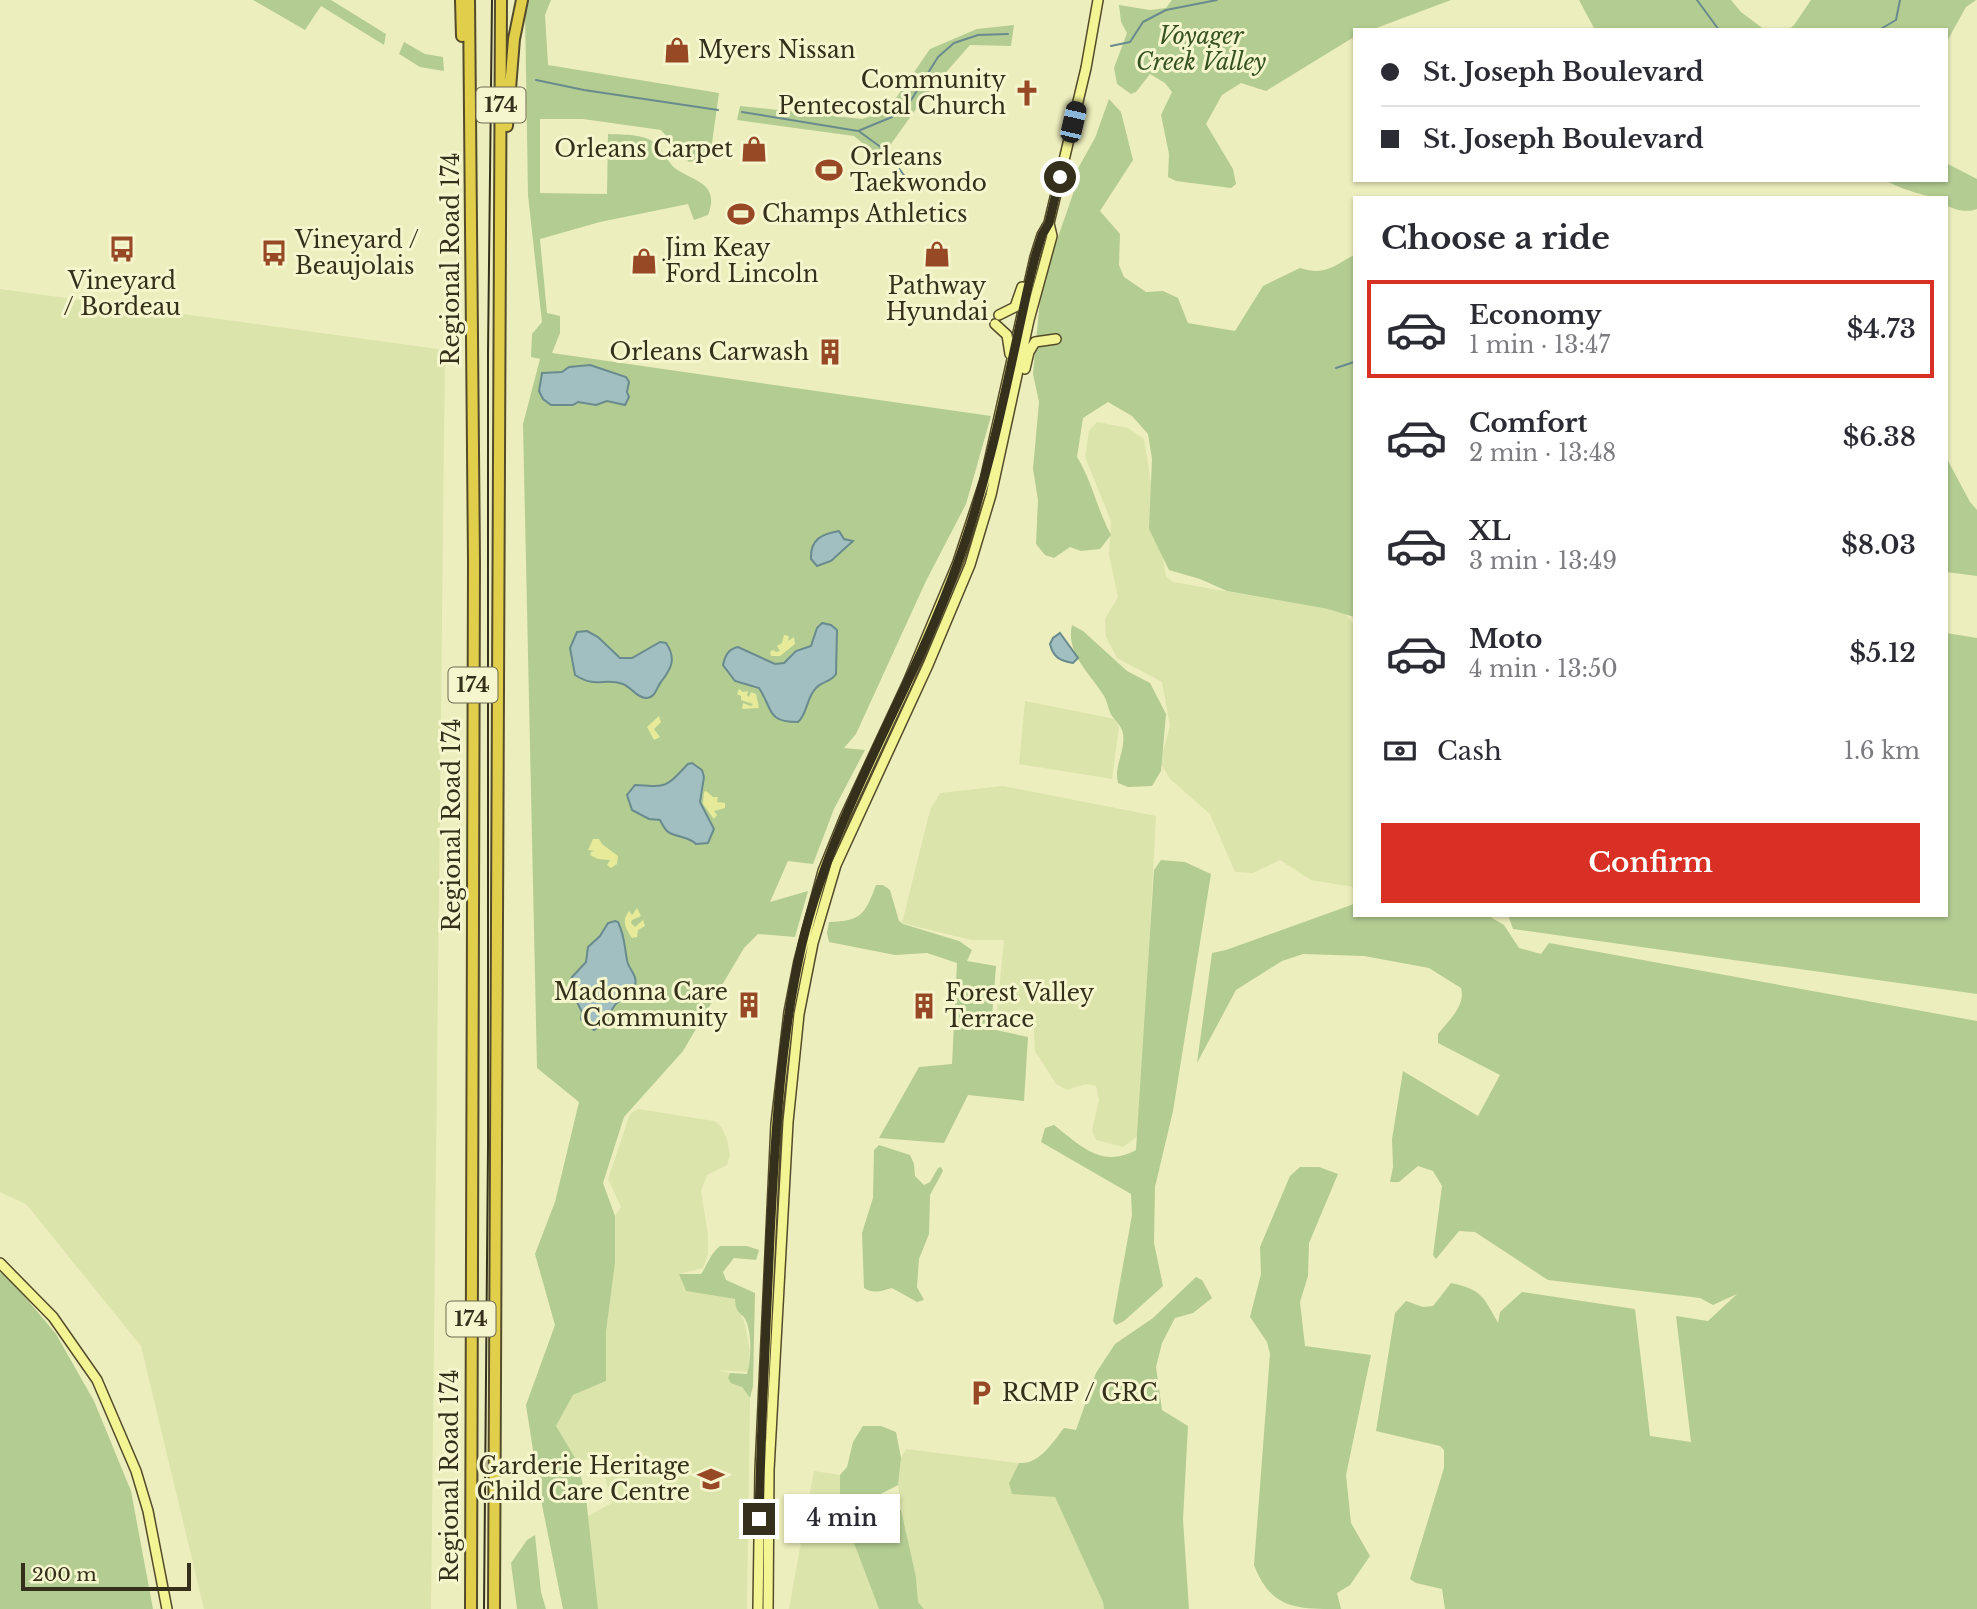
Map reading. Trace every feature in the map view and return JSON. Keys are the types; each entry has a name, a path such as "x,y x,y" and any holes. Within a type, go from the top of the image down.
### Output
{"highway":[{"path":"461,0 472,214 473,289"},
{"name":"Regional Road 174","path":"469,0 474,562 471,1609"},
{"name":"Regional Road 174","path":"494,1609 501,0"},
{"path":"500,209 514,39 522,0"}],"main road":[{"path":"764,1470 783,1201 789,1012 803,942 823,871 908,682 958,562 985,480 1035,257 1049,223 1086,68 1098,0"},
{"path":"758,1609 762,1568 772,1201 788,1057 813,943 836,865 928,665 970,565 991,495 1029,320 1052,236 1049,223"},
{"path":"1010,367 1008,339 997,319 1015,307 1028,266 1035,257"},
{"path":"991,495 999,483 1029,352 1038,341 1056,339"},
{"path":"772,1201 783,1201"},
{"path":"0,1263 53,1317 97,1380 136,1471 148,1511 167,1609"},
{"path":"762,1568 768,1609"}],"shaded area":[{"path":"0,289 445,350 431,1609 204,1609 141,1346 26,1204 0,1192"},
{"path":"1097,422 1128,428 1144,439 1166,577 1173,582 1328,609 1333,607 1345,613 1353,624 1353,887 1311,880 1280,860 1253,873 1235,872 1210,814 1170,779 1160,762 1170,726 1162,682 1117,658 1106,637 1105,619 1118,597 1109,555 1111,521 1085,457 1089,431"},
{"path":"1025,701 1115,719 1119,727 1112,779 1019,764"},
{"path":"1003,786 1156,816 1139,1135 1123,1147 1096,1140 1092,1130 1099,1100 1096,1086 1086,1084 1067,1090 1056,1084 1035,1051 1033,1013 1021,1009 1005,1013 997,1010 1004,940 971,940 902,923 930,810 940,793"},
{"path":"638,1109 714,1121 721,1126 727,1139 730,1155 727,1165 707,1175 701,1191 708,1254 703,1268 679,1274 686,1291 734,1299 745,1324 750,1352 748,1372 717,1370 730,1373 728,1378 742,1387 750,1398 747,1609 598,1609 588,1516 612,1503 600,1458 577,1461 556,1426 573,1395 606,1381 606,1332 615,1263 615,1216 621,1207 608,1179 630,1114"},
{"path":"906,1449 1019,1463 1009,1483 1041,1495 1055,1497 1104,1609 924,1609 918,1602 916,1577 903,1528 898,1485 901,1458"},
{"path":"814,1471 840,1475 840,1500 844,1517 879,1609 789,1609"}],"green space":[{"path":"253,0 331,0 386,34 384,45 321,6 305,30"},
{"path":"528,0 551,0 545,15 548,65 719,93 711,150 699,160 689,162 661,130 583,119 540,119 540,193 607,194 608,134 636,136 654,142 674,167 704,185 711,197 708,215 694,220 688,204 600,222 540,239 547,313 560,316 560,333 552,353 991,416 966,504 926,581 856,734 844,748 865,750 834,809 813,864 788,861 770,902 808,891 795,937 758,934 744,948 683,1051 624,1117 603,1183 615,1216 615,1263 606,1332 606,1381 573,1395 556,1426 577,1461 586,1497 598,1609 563,1609 540,1495 526,1405 555,1325 535,1254 555,1202 579,1102 537,1068 523,424 540,359 531,357 532,334 542,322 528,195 525,11"},
{"name":"Voyager Creek Valley","path":"1172,0 1451,0 1376,28 1353,28 1353,38 1266,91 1241,83 1222,95 1206,124 1233,169 1236,184 1231,188 1176,181 1168,177 1169,154 1161,115 1172,92 1165,83 1150,74 1136,92 1131,94 1117,84 1114,68 1127,33 1121,22 1119,5 1150,10 1166,8"},
{"path":"1579,0 1731,0 1741,12 1762,28 1594,28"},
{"path":"1811,0 1976,0 1966,7 1948,39 1948,28 1790,28"},
{"path":"1014,25 1011,46 970,45 926,95 891,144 878,156 854,136 737,120 740,106 862,119 887,111 930,49 977,29"},
{"path":"404,42 425,54 443,57 444,71 420,67 399,54"},
{"path":"1109,99 1121,112 1133,160 1100,211 1120,234 1119,265 1124,277 1146,292 1163,291 1178,298 1188,323 1235,331 1263,286 1300,268 1323,270 1353,256 1353,617 1328,609 1227,591 1169,570 1149,529 1152,459 1148,434 1132,416 1108,402 1083,418 1077,457 1111,535 1100,549 1081,551 1070,547 1054,558 1045,555 1036,544 1038,500 1033,469 1039,402 1033,374 1040,299 1049,263 1073,194 1076,172 1095,138"},
{"path":"1948,164 1977,179 1977,209 1965,211 1953,208 1948,206 1948,196 1931,196 1889,182 1948,182"},
{"path":"1948,461 1977,510 1977,576 1948,572"},
{"path":"1072,625 1083,631 1127,671 1150,683 1166,714 1161,771 1152,786 1128,787 1118,783 1122,730 1111,714 1104,696 1080,663 1072,645"},
{"path":"1948,633 1977,638 1977,994 1513,929 1509,917 1948,917"},
{"path":"1161,860 1185,862 1211,874 1173,1111 1155,1187 1154,1243 1163,1286 1116,1325 1113,1321 1132,1215 1131,1194 1041,1142 1045,1128 1054,1125 1082,1147 1102,1156 1112,1157 1136,1150 1154,870"},
{"path":"876,885 883,885 890,890 899,921 903,924 959,941 972,950 967,961 996,966 991,1029 1028,1037 1024,1101 968,1095 944,1143 879,1138 919,1067 952,1064 957,963 927,953 895,955 829,942 829,922 849,920 861,914"},
{"path":"1353,904 1353,917 1490,917 1504,925 1519,948 1541,954 1549,943 1977,1021 1977,1609 1445,1609 1442,1589 1410,1579 1444,1468 1444,1450 1440,1446 1376,1431 1395,1313 1406,1301 1423,1307 1433,1306 1451,1283 1475,1291 1498,1323 1500,1312 1522,1292 1635,1309 1650,1436 1691,1442 1676,1316 1708,1321 1737,1294 1713,1305 1700,1298 1548,1280 1475,1232 1459,1231 1436,1259 1433,1255 1442,1186 1433,1171 1418,1166 1399,1182 1390,1182 1393,1167 1392,1139 1403,1071 1478,1116 1500,1075 1438,1043 1438,1034 1459,1007 1461,988 1429,968 1364,956 1303,954 1282,961 1236,990 1197,1063 1212,953"},
{"path":"879,1145 910,1155 915,1176 924,1185 930,1182 938,1168 941,1167 943,1171 930,1195 929,1234 919,1259 917,1287 924,1300 917,1302 892,1288 874,1291 864,1288 862,1233 873,1198 874,1150"},
{"path":"1300,1167 1319,1167 1338,1174 1309,1243 1308,1276 1300,1302 1305,1346 1371,1355 1346,1475 1351,1523 1370,1556 1350,1585 1337,1593 1341,1609 1287,1604 1268,1590 1254,1565 1270,1354 1267,1342 1250,1317 1261,1274 1260,1247 1290,1176"},
{"path":"720,1246 747,1246 759,1250 756,1260 734,1258 723,1272 726,1280 755,1293 753,1386 750,1398 742,1387 731,1383 728,1378 730,1373 747,1374 750,1355 749,1329 737,1309 735,1299 686,1291 679,1274 701,1274"},
{"path":"0,1272 10,1279 56,1334 94,1401 131,1491 153,1609 0,1609"},
{"path":"1196,1277 1202,1280 1212,1298 1193,1313 1175,1318 1162,1343 1156,1367 1162,1410 1188,1426 1183,1519 1189,1609 1104,1609 1055,1497 1012,1494 1009,1483 1019,1463 1026,1463 1039,1456 1064,1428 1076,1430 1096,1373 1115,1344 1153,1318"},
{"path":"863,1426 881,1426 896,1432 901,1458 898,1485 873,1498 873,1517 881,1517 890,1503 901,1510 916,1577 918,1602 924,1609 879,1609 844,1517 840,1500 840,1475 847,1467 853,1442"},
{"path":"535,1535 541,1592 546,1609 517,1609 511,1563 527,1540"}],"sand":[{"path":"784,635 789,636 788,641 794,637 795,644 780,656 771,656 770,652 773,650 780,651 777,646 782,643"},
{"path":"739,689 748,691 749,697 751,692 756,694 759,708 742,709 743,703 751,706 753,704 741,700 741,696 737,694"},
{"path":"659,716 661,722 654,729 660,737 654,740 647,727"},
{"path":"706,791 713,797 718,797 717,802 725,803 725,808 714,811 717,815 714,819 703,804"},
{"path":"593,839 599,839 618,856 617,864 611,868 607,865 610,860 590,855 595,851 588,850"},
{"path":"637,908 641,916 631,923 635,927 643,920 645,926 638,930 637,937 632,938 626,928 625,918 629,911 632,915"}],"water":[{"path":"590,365 626,377 629,382 629,397 625,405 607,401 596,405 578,402 573,405 551,405 543,399 539,391 542,373 562,372 569,367"},
{"path":"839,531 844,539 853,541 831,561 817,566 811,559 815,542 822,536"},
{"path":"822,623 837,630 836,674 813,691 798,722 775,717 759,688 735,681 723,665 728,653 738,647 775,664 784,663 796,651 811,646 817,628"},
{"path":"587,631 598,637 620,658 632,658 660,642 666,643 671,654 671,664 654,694 644,698 623,684 589,681 575,675 570,648 577,632"},
{"path":"1060,633 1078,658 1073,663 1058,658 1051,648 1053,638"},
{"path":"692,763 702,770 704,777 700,802 714,829 708,843 696,844 670,833 660,820 649,819 632,810 627,795 635,785 660,786 670,782"},
{"path":"615,921 622,932 635,985 615,1005 605,1022 594,1030 581,1019 582,1012 569,986 572,977 586,962 588,947 600,936 608,923"}],"waterway":[{"path":"1111,46 1130,42 1143,22 1166,10 1217,0"},
{"path":"1697,0 1718,28"},
{"path":"1882,28 1896,20 1900,0"},
{"path":"742,112 858,131 892,117 908,105 938,57 954,43 978,35 1008,34"},
{"path":"536,80 718,110"},
{"path":"860,132 886,151 912,186"},
{"path":"1336,368 1353,362"}],"tram line":[{"path":"484,1609 488,1147 488,353 492,0"}],"place":[{"name":"Myers Nissan","path":"677,50"},
{"name":"Community Pentecostal Church","path":"1027,93"},
{"name":"Orleans Carpet","path":"754,149"},
{"name":"Orleans Taekwondo","path":"829,170"},
{"name":"Champs Athletics","path":"741,214"},
{"name":"Vineyard / Bordeau","path":"122,249"},
{"name":"Vineyard / Beaujolais","path":"274,253"},
{"name":"Pathway Hyundai","path":"937,254"},
{"name":"Jim Keay Ford Lincoln","path":"644,261"},
{"name":"Orleans Carwash","path":"830,352"},
{"name":"Madonna Care Community","path":"749,1005"},
{"name":"Forest Valley Terrace","path":"924,1006"},
{"name":"RCMP / GRC","path":"981,1393"},
{"name":"Garderie Heritage Child Care Centre","path":"711,1479"}],"route":[{"path":"759,1519 776,1124 789,1012 803,942 823,871 845,817 908,682 958,562 985,480 1035,257 1049,223 1060,177"}]}
